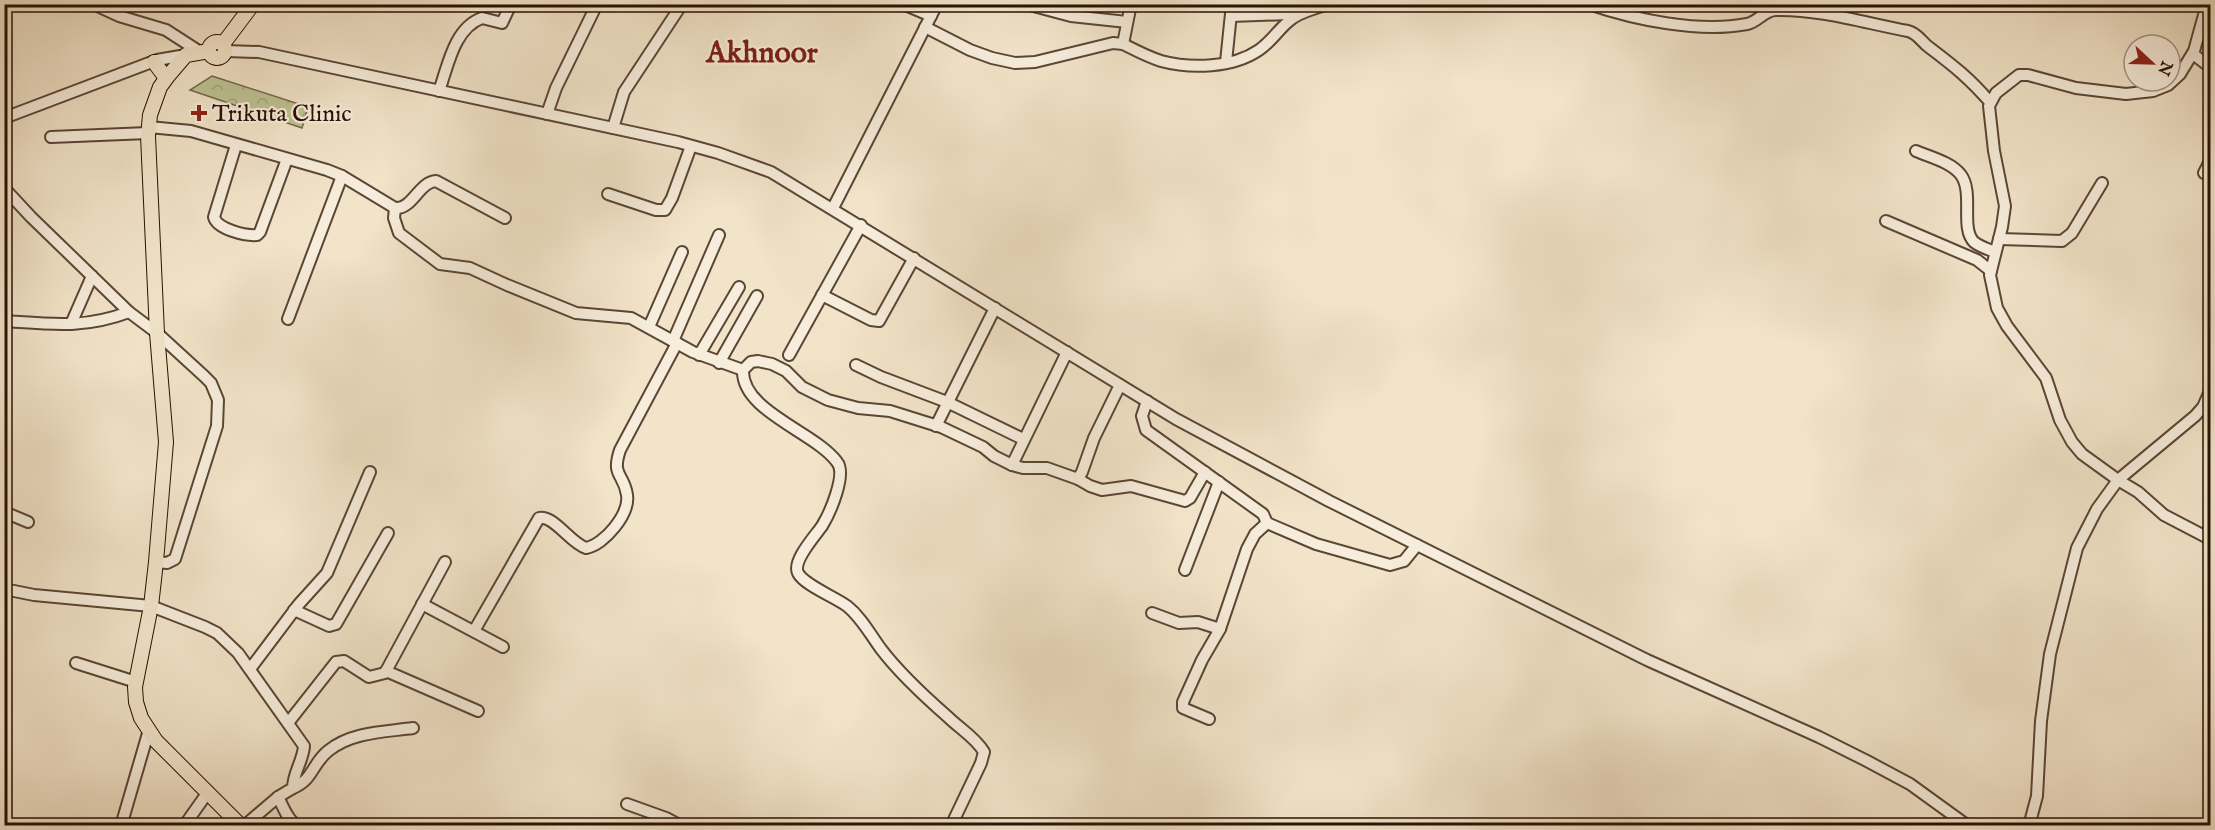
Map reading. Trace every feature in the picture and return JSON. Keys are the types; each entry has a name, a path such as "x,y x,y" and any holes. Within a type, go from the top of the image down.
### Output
{"main road":[{"path":"242,825 156,741 141,718 136,702 136,682 151,606 166,442 157,333 147,158 148,130 156,98 166,78 198,52 218,59 223,57 224,47 253,4"},
{"path":"153,62 166,78"}],"street":[{"path":"93,4 119,16 166,30 198,52"},
{"path":"439,91 453,49 466,28 482,18 503,22 510,4"},
{"path":"547,114 556,88 597,4"},
{"path":"613,128 624,92 682,4"},
{"path":"903,4 931,16"},
{"path":"833,208 937,4"},
{"path":"1026,4 1071,16 1127,22"},
{"path":"1123,44 1131,4"},
{"path":"1226,62 1232,10 1288,13 1327,4"},
{"path":"1589,4 1614,8 1668,23 1716,28 1749,24 1766,12 1776,10 1823,14 1908,31 1919,36 1930,48 1996,94"},
{"path":"2208,4 2193,54 2180,74 2168,85 2141,93 2126,94 2076,87 2024,75 2016,76 1996,94 1989,117 2005,206 1991,271 1997,308 2007,326 2046,378 2060,420 2072,442 2082,454 2138,492 2164,515 2211,539"},
{"path":"923,30 981,54 1016,63 1035,62 1113,43 1123,44 1169,63 1205,65 1242,59 1262,48 1288,13"},
{"path":"224,47 258,52 613,128 718,153 771,172 1176,419 1329,501 1647,660 1857,756 1910,784 1968,825"},
{"path":"4,118 153,62 198,52"},
{"path":"2193,54 2211,67"},
{"path":"51,137 148,130 190,131 342,176 395,208 403,206 423,186 436,181 505,218"},
{"path":"236,144 214,216 215,221 220,225 249,235 257,236 260,232 287,159"},
{"path":"608,194 662,211 672,198 691,146"},
{"path":"1916,151 1946,164 1960,174 1966,189 1969,233 1972,240 1995,252"},
{"path":"2204,173 2211,161"},
{"path":"288,319 342,176"},
{"path":"1999,239 2062,241 2077,225 2102,183"},
{"path":"4,188 129,312 157,333 211,383 218,400 217,426 176,559 167,563 156,562"},
{"path":"395,208 394,218 399,233 440,264 470,268 576,313 624,316 699,355 742,370"},
{"path":"1886,221 1977,260 1991,271"},
{"path":"789,355 861,225"},
{"path":"474,632 539,518 545,517 550,520 568,537 586,548 600,543 622,515 627,495 616,470 616,461 675,342 719,236"},
{"path":"649,327 682,252"},
{"path":"822,294 872,320 879,321 914,258"},
{"path":"71,324 92,276"},
{"path":"699,355 739,287"},
{"path":"719,363 757,296"},
{"path":"936,426 996,308"},
{"path":"4,321 71,324 105,321 129,312"},
{"path":"1012,465 1066,352"},
{"path":"742,370 751,362 769,363 786,371 811,392 828,400 858,408 890,411 936,426 983,447 994,456 1012,465 1023,468 1047,468 1102,490 1131,486 1185,501 1190,498 1205,472"},
{"path":"856,365 947,402 1023,439"},
{"path":"742,370 744,384 750,394 782,421 822,447 836,460 840,468 840,480 828,513 801,556 796,568 798,572 806,580 848,606 903,674 983,749 984,755 981,763 951,825"},
{"path":"1078,479 1094,438 1120,385"},
{"path":"2029,825 2037,796 2042,721 2050,654 2077,548 2091,519 2118,480 2200,411 2211,391"},
{"path":"1147,401 1142,416 1146,430 1263,514 1267,523 1316,544 1390,565 1404,561 1417,545"},
{"path":"250,669 294,610 327,573 369,472"},
{"path":"1185,570 1219,482"},
{"path":"4,512 28,522"},
{"path":"1209,719 1183,708 1183,702 1202,660 1220,629 1246,549 1253,537 1267,523"},
{"path":"294,610 328,627 336,624 388,533"},
{"path":"288,723 336,662 344,661 369,677 378,676 386,671 445,562"},
{"path":"4,589 34,595 151,606 217,633 250,669 304,748 294,774 293,788"},
{"path":"422,604 503,647"},
{"path":"1152,613 1179,623 1198,622 1220,629"},
{"path":"76,663 136,682"},
{"path":"386,671 478,711"},
{"path":"242,825 278,797 309,779 326,752 341,742 350,738 413,728"},
{"path":"121,825 149,730"},
{"path":"184,825 207,792"},
{"path":"278,797 293,824 298,825"},
{"path":"627,804 681,825"}],"green space":[{"path":"212,76 308,107 302,128 190,90"}],"place":[{"name":"Trikuta Clinic","path":"199,113"}],"district":[{"name":"Akhnoor","path":"762,52"}]}
